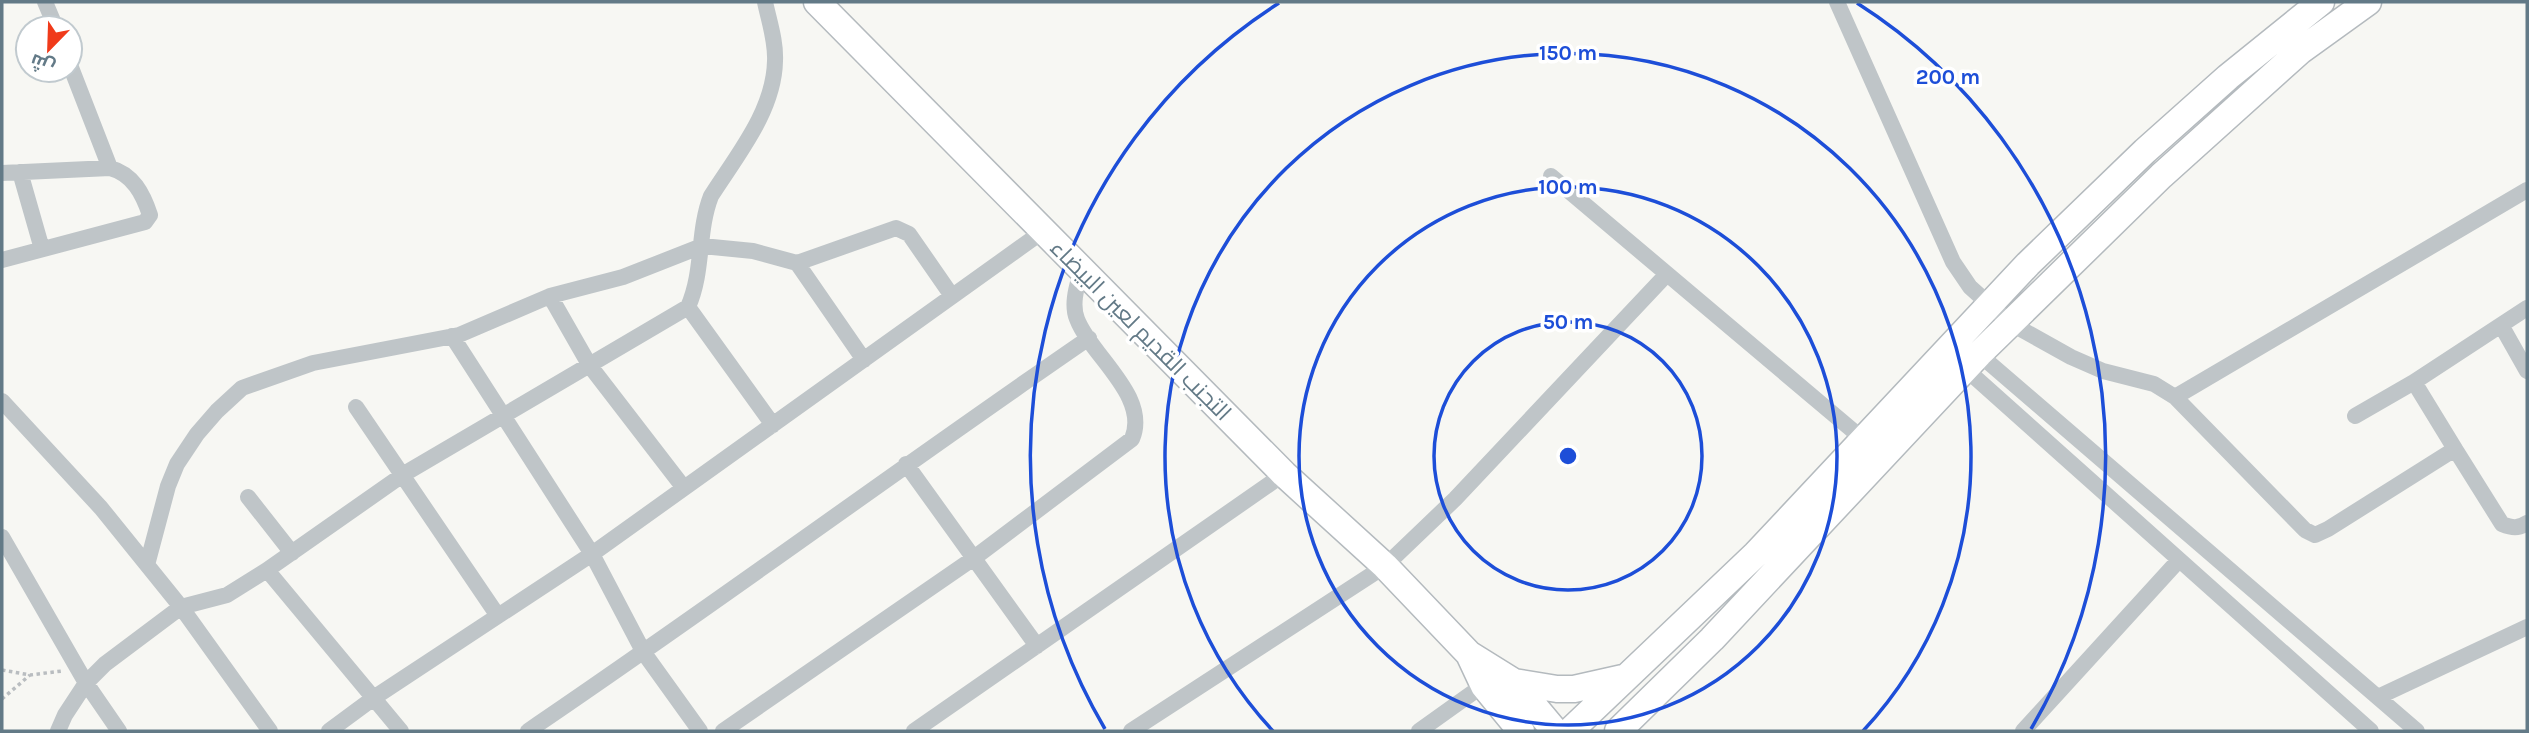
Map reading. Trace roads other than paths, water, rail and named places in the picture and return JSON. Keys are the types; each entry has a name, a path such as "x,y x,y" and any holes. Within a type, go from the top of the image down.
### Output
{"main road":[{"name":"التجنب القديم لعين البيضاء","path":"817,2 1284,474 1385,566 1498,686"},
{"path":"1618,731 1712,639 1963,353 1989,306 2028,264 2228,77 2321,2"},
{"path":"1570,731 1756,554 1864,440 1963,353 2010,323 2161,176 2300,51 2368,2"},
{"path":"1498,686 1574,689 1625,677"},
{"path":"1498,686 1499,731"},
{"path":"1498,686 1521,731"},
{"path":"1498,686 1555,731"}],"street":[{"path":"58,731 86,683 105,664 181,607 227,594 268,570 404,474 688,307 699,275 705,210 763,113 772,91 776,59 765,2"},
{"path":"1837,2 1954,262 1970,287 2010,323 2071,357 2104,371 2154,384 2175,397 2305,530 2315,534 2340,522 2455,449"},
{"path":"77,84 110,168"},
{"path":"2,173 110,168 126,173 131,178 150,212 149,220 2,260"},
{"path":"20,172 42,249"},
{"path":"1551,176 1864,440"},
{"path":"2175,397 2527,190"},
{"path":"147,565 168,486 177,464 197,434 217,411 243,388 313,363 452,336 550,296 623,277 702,246 753,251 797,263 896,228 909,234 952,296"},
{"path":"329,731 374,697 592,554 1042,232"},
{"path":"797,263 864,360"},
{"path":"723,731 974,558 1132,439 1136,431 1136,418 1127,394 1077,318 1075,294 1081,271"},
{"path":"1131,731 1385,566 1455,499 1667,274"},
{"path":"550,296 590,366 684,488"},
{"path":"688,307 773,425"},
{"path":"2355,416 2414,382 2527,309"},
{"path":"2501,325 2527,371"},
{"path":"452,336 592,554 644,653 700,731"},
{"path":"528,731 644,653 906,464 1088,338"},
{"path":"1963,353 2179,560 2371,731"},
{"path":"1963,353 2417,731"},
{"path":"2414,382 2502,524 2511,528 2527,523"},
{"path":"2,401 101,508 181,607 271,731"},
{"path":"356,407 498,616"},
{"path":"906,464 1037,646"},
{"path":"914,731 1284,474"},
{"path":"248,497 292,553"},
{"path":"2,537 86,683 119,731"},
{"path":"2023,731 2179,560"},
{"path":"268,570 401,731"},
{"path":"2378,697 2527,627"},
{"path":"1419,731 1498,686"}]}
